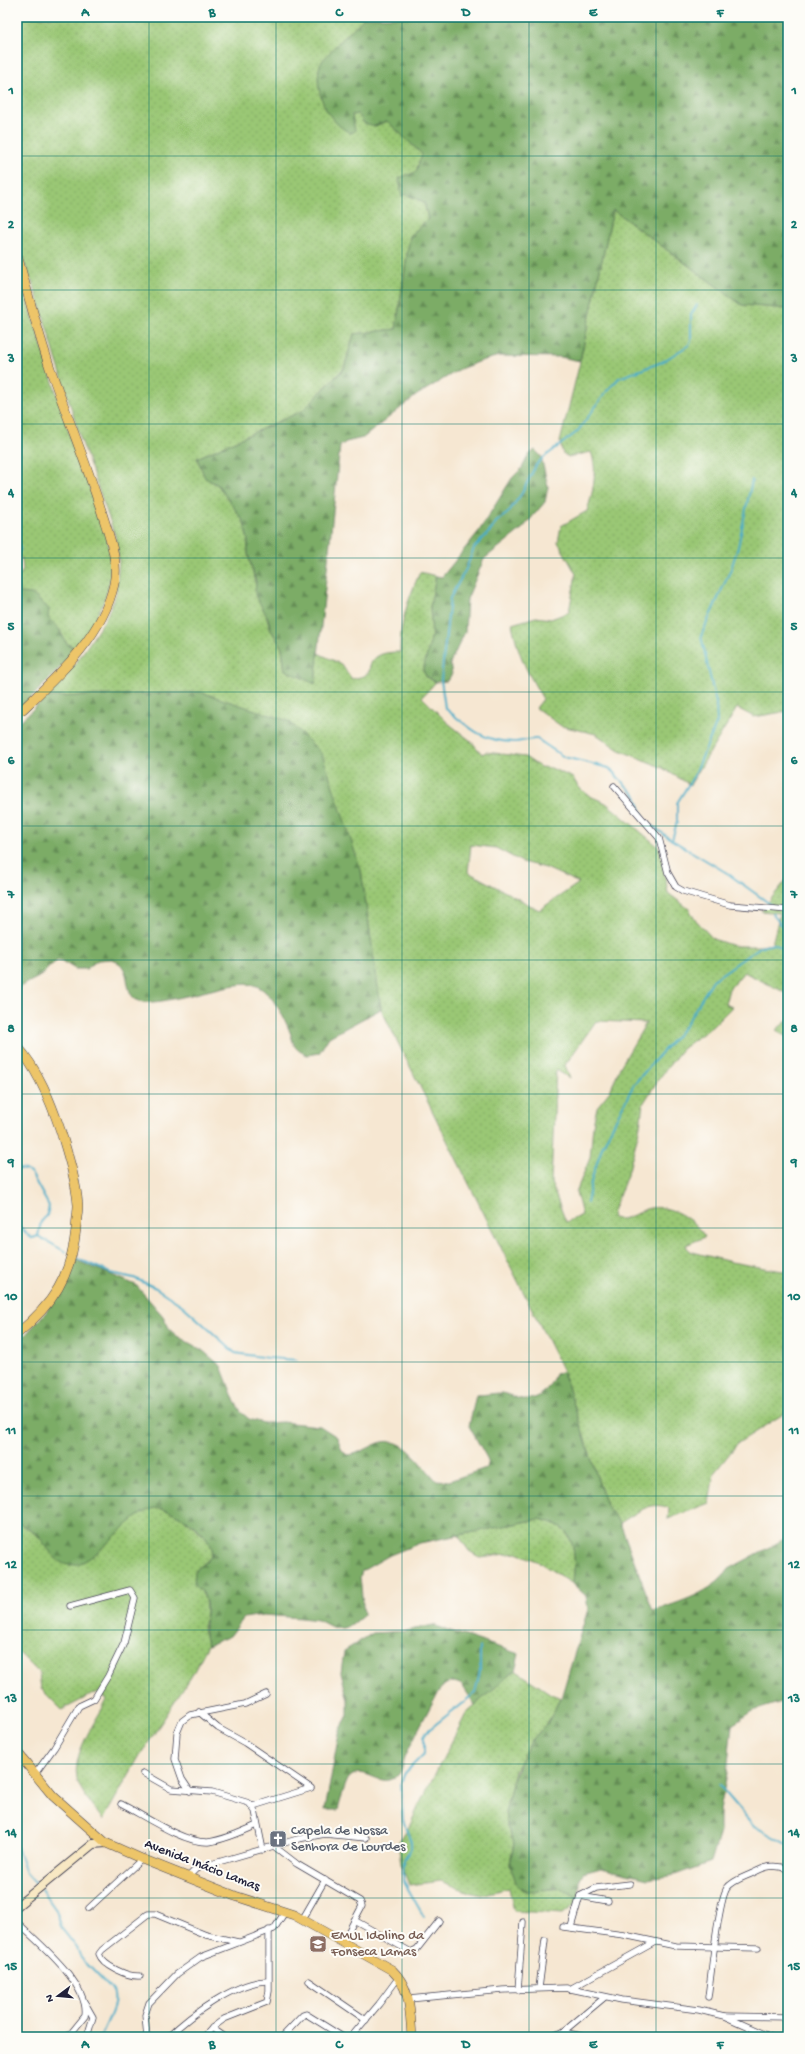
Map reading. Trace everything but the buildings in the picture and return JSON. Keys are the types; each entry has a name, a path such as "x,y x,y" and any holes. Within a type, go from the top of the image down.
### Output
{"main road":[{"path":"17,255 51,370 92,484 114,554 114,583 106,609 89,639 55,679 23,709 17,712"},
{"path":"17,1046 40,1080 57,1121 70,1162 78,1206 74,1244 65,1277 51,1301 17,1334"},
{"name":"Avenida Inácio Lamas","path":"17,1752 53,1796 106,1843 142,1860 188,1878 235,1896 285,1912 382,1964 399,1977"},
{"path":"17,1906 93,1844 106,1843"},
{"path":"399,1977 409,1999 412,2037"}],"street":[{"path":"614,786 659,838 668,873 676,886 683,891 730,905 788,910"},
{"path":"35,1774 54,1748 79,1706 94,1699 108,1676 124,1644 135,1598 130,1590 70,1606"},
{"path":"190,1791 182,1779 175,1759 177,1733 182,1721 190,1715 199,1712 245,1704 266,1694"},
{"path":"143,1773 171,1789 212,1792 241,1799 253,1806 311,1788 245,1743 218,1728 199,1712"},
{"path":"121,1804 162,1828 202,1841 225,1838 257,1825"},
{"path":"253,1806 263,1850"},
{"path":"188,1878 196,1869 298,1839 325,1834 366,1838"},
{"path":"275,1847 297,1864 360,1901 362,1906 343,1942"},
{"path":"89,1908 142,1860"},
{"path":"708,1997 720,1910 727,1888 738,1880 769,1865 778,1865 788,1869"},
{"path":"302,1920 325,1880"},
{"path":"571,1927 580,1896 596,1888 630,1884"},
{"path":"580,1896 608,1901"},
{"path":"146,2037 145,2015 152,1998 194,1960 277,1926 285,1912"},
{"path":"140,1976 130,1975 115,1968 100,1958 99,1954 102,1950 148,1914 155,1914 206,1935 238,1942"},
{"path":"354,1920 411,1952 417,1949 439,1921"},
{"path":"17,1922 60,1963 72,1979 93,2017 87,2037"},
{"path":"518,1990 523,1922"},
{"path":"563,1927 624,1935 676,1946 758,1948"},
{"path":"204,2037 212,2028 224,2019 265,2003 268,1997 269,1930"},
{"path":"539,1988 546,1940"},
{"path":"570,1989 655,1942"},
{"path":"351,2037 399,1977"},
{"path":"168,2037 197,2014 238,1988 249,1984 268,1981"},
{"path":"309,1981 366,2020"},
{"path":"409,1999 539,1988 570,1989 605,1997 699,2010 724,2016 771,2037"},
{"path":"549,2037 563,2032 605,1997"},
{"path":"68,2037 85,2016 83,2001"},
{"path":"282,2037 303,2015 306,2014 343,2037"},
{"path":"724,2016 788,2017"},
{"path":"212,2028 225,2037"},
{"path":"563,2032 586,2037"}],"green space":[{"path":"17,17 365,17 320,64 352,121 352,115 358,114 375,126 387,121 422,154 416,172 402,197 405,194 424,202 428,219 410,236 396,329 354,334 344,368 302,411 197,458 208,479 218,485 244,522 248,541 248,554 256,585 271,630 282,648 285,670 315,683 318,653 341,664 352,679 364,676 369,672 372,661 379,655 400,652 403,621 412,591 420,572 436,576 430,607 432,635 426,677 436,682 422,697 448,723 471,741 482,754 486,752 525,757 540,767 551,768 573,778 579,788 590,796 606,803 660,848 668,893 689,909 694,918 713,939 734,946 761,946 772,944 780,913 761,911 788,878 788,994 744,972 729,989 725,1004 732,1007 713,1026 682,1049 658,1080 643,1104 640,1126 629,1170 612,1214 613,1218 622,1219 654,1207 671,1210 687,1218 705,1237 686,1245 689,1251 731,1262 788,1272 788,1411 738,1443 714,1473 709,1503 668,1519 669,1508 662,1506 650,1507 638,1512 620,1523 606,1505 563,1371 381,1009 361,870 90,697 46,697 76,663 106,618 116,594 119,560 115,535 81,440 34,286 17,248","holes":["471,845 496,848 522,862 546,868 579,883 539,910 468,872","596,1021 646,1023 620,1067 610,1091 597,1107 593,1125 590,1158 576,1192 582,1215 566,1222 551,1183 556,1070 570,1078 565,1065"]},
{"path":"365,17 788,17 788,309 742,305 613,210 580,361 560,357 499,356 481,361 460,369 417,395 363,438 346,442 340,446 315,684 285,670 282,648 271,630 268,618 255,595 256,582 248,554 248,541 244,522 218,485 205,478 197,458 302,411 344,369 354,334 396,329 410,236 428,219 424,202 405,194 402,197 399,178 416,172 422,154 387,121 375,126 364,123 358,114 352,115 355,131 351,133 342,128 335,122 324,105 320,95 318,75 322,61 333,48"},
{"path":"613,210 742,305 788,309 788,711 754,717 737,708 690,785 661,767 619,750 596,734 561,726 536,708 543,699 524,663 517,646 512,624 536,617 551,619 569,612 576,574 558,542 561,526 587,511 593,489 594,467 591,452 569,457 563,454 560,442 579,366"},
{"path":"17,266 72,442 102,522 110,554 111,569 108,591 100,611 76,648 66,643 59,629 20,593 17,579 23,570 22,560 17,553"},
{"path":"535,450 541,456 548,487 545,502 522,529 484,559 467,599 465,632 450,663 452,674 447,681 436,682 426,676 423,670 432,635 430,607 436,576 442,577 479,531 512,478 522,468 528,456"},
{"path":"17,585 20,593 32,594 49,609 48,618 59,629 66,643 76,648 67,661 17,712"},
{"path":"200,692 289,721 322,754 361,870 381,1009 329,1037 319,1053 307,1055 296,1048 288,1026 277,1006 268,994 257,986 246,984 231,986 176,998 145,1002 135,999 132,996 126,974 122,966 112,959 98,960 86,969 75,969 60,960 53,963 40,976 17,990 17,724 46,697"},
{"path":"788,1020 788,1037 776,1030"},
{"path":"73,1259 136,1285 163,1316 170,1330 177,1336 202,1350 221,1366 235,1402 242,1413 249,1419 264,1423 282,1422 320,1426 337,1437 342,1450 347,1455 360,1452 379,1443 388,1441 396,1443 411,1452 436,1480 449,1481 486,1468 488,1460 469,1426 476,1395 502,1393 517,1398 530,1399 541,1395 549,1386 555,1374 563,1371 606,1505 620,1523 653,1611 695,1596 714,1584 729,1569 788,1537 788,1700 753,1711 732,1725 727,1773 720,1811 720,1832 711,1862 675,1875 648,1879 601,1868 583,1873 580,1879 579,1902 573,1894 556,1887 535,1892 525,1891 517,1886 510,1864 514,1843 508,1829 505,1813 512,1783 520,1761 532,1740 547,1724 561,1698 588,1609 586,1596 573,1584 574,1551 571,1542 561,1527 551,1522 539,1519 420,1543 390,1555 362,1571 360,1577 364,1615 352,1625 343,1628 334,1628 318,1620 263,1615 244,1618 230,1636 208,1645 205,1632 205,1599 202,1592 194,1585 195,1571 210,1558 212,1553 211,1546 207,1538 189,1522 168,1511 159,1508 151,1509 130,1522 90,1558 80,1563 70,1565 59,1561 35,1533 17,1522 17,1344 47,1311"},
{"path":"153,1508 174,1513 197,1530 211,1545 212,1550 210,1558 195,1571 200,1589 205,1598 206,1611 203,1630 208,1645 191,1677 139,1757 103,1820 80,1787 77,1777 77,1766 79,1754 89,1731 107,1700 97,1692 62,1710 41,1689 39,1673 17,1651 17,1522 37,1535 60,1562 93,1556 127,1524 140,1514"},
{"path":"539,1519 551,1522 561,1527 567,1534 574,1551 573,1584 537,1561 517,1553 479,1557 469,1551 458,1535"},
{"path":"433,1625 519,1654 515,1670 475,1705 462,1685 451,1682 443,1686 438,1692 425,1716 405,1757 399,1774 393,1779 386,1780 361,1773 355,1774 347,1781 338,1810 325,1810 339,1733 348,1715 348,1700 341,1673 344,1651 373,1633 406,1631"},
{"path":"515,1670 551,1694 561,1698 547,1724 532,1740 515,1770 505,1813 508,1829 514,1842 510,1864 525,1891 560,1888 572,1894 579,1902 563,1914 514,1911 509,1888 481,1895 441,1881 409,1885 401,1864 398,1843 410,1825 467,1712"}],"waterway":[{"path":"643,816 636,796 609,768 564,757 537,739 516,742 502,741 483,736 468,727 445,708 441,680 450,598 466,569 474,548 492,529 496,522 508,513 522,493 536,465 577,432 607,391 619,378 662,362 689,345 691,340 691,315 697,305"},
{"path":"672,840 677,822 677,803 695,774 717,722 716,703 701,636 731,569 738,547 752,480"},
{"path":"17,540 20,549 17,556"},
{"path":"17,595 19,603 17,619"},
{"path":"651,825 672,840 727,873 770,904"},
{"path":"772,913 781,925 788,930"},
{"path":"587,1203 592,1178 602,1147 634,1084 685,1026 713,980 760,947 774,944 788,951"},
{"path":"17,1169 26,1170 31,1173 49,1206 47,1215 41,1222 38,1236"},
{"path":"17,1223 30,1237 33,1238 38,1236"},
{"path":"38,1236 66,1252"},
{"path":"76,1258 111,1273 134,1278 156,1288 183,1306 235,1353 268,1358 297,1360"},
{"path":"424,1917 403,1880 404,1859 411,1849 411,1842 403,1820 401,1782 405,1773 424,1754 424,1737 426,1732 475,1693 480,1671 480,1646"},
{"path":"719,1785 754,1826 788,1845"},
{"path":"17,1847 26,1873 38,1886"},
{"path":"41,1889 56,1910 62,1929 77,1948 81,1958 113,1991 113,2008 101,2037"}],"place":[{"name":"Capela de Nossa Senhora de Lourdes","path":"278,1839"},
{"name":"EMUL Idolino da Fonseca Lamas","path":"318,1944"}]}
